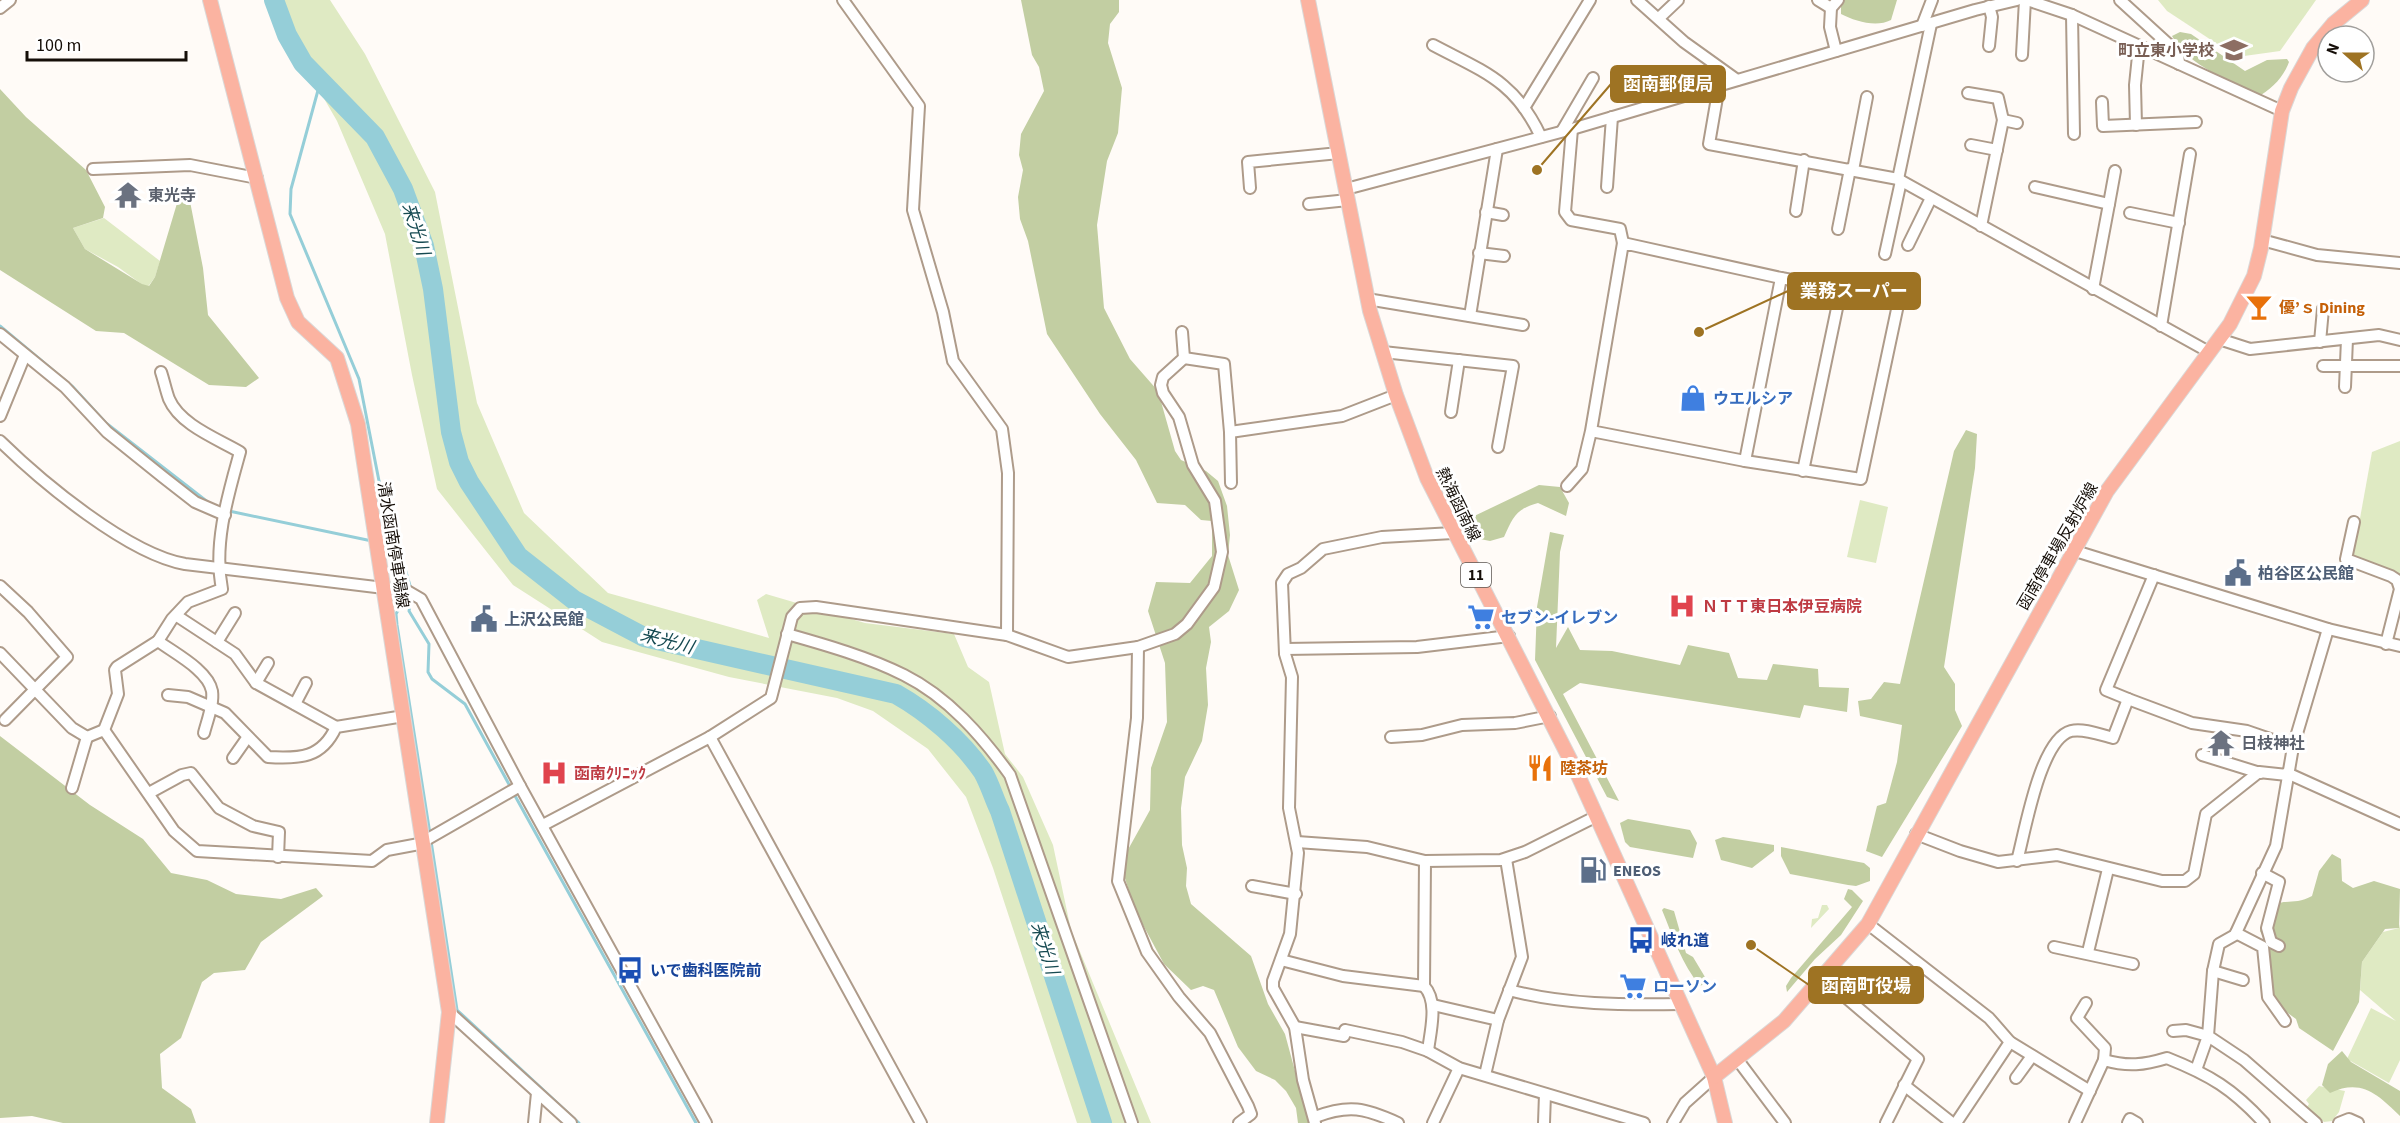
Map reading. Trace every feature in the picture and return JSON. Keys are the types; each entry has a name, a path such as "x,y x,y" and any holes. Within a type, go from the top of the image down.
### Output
{"main road":[{"name":"清水函南停車場線","path":"210,0 294,316 337,358 358,424 449,1012 437,1123"},
{"name":"熱海函南線","path":"1308,0 1367,299 1396,395 1427,478 1550,716 1597,816 1714,1077 1725,1123"},
{"name":"函南停車場反射炉線","path":"1714,1077 1784,1021 1868,924 2072,550 2107,491 2219,339 2244,301 2254,276 2262,240 2282,111 2300,67 2313,48 2333,24 2362,0"}],"street":[{"path":"0,8 10,0"},
{"path":"843,0 919,106 912,210 943,312 953,361 1002,429 1008,473 1007,635"},
{"path":"1524,108 1590,0"},
{"path":"1636,0 1684,42 1737,80"},
{"path":"1659,18 1678,0"},
{"path":"1818,0 1834,4 1830,27 1836,51"},
{"path":"1885,254 1932,0"},
{"path":"1309,204 1347,195 1989,6 2017,0"},
{"path":"2022,55 2026,0 2072,15 2282,111"},
{"path":"2120,0 2178,53 2179,64"},
{"path":"1989,6 1992,18 1989,46"},
{"path":"2071,127 2072,15"},
{"path":"1433,45 1499,80 1524,108 1541,137"},
{"path":"2136,125 2135,85 2139,46"},
{"path":"1567,486 1582,469 1591,431 1623,243 1620,229 1571,220 1565,212 1567,130 1593,78"},
{"path":"1719,86 1709,144 1804,160 1900,180 2209,352"},
{"path":"1968,93 1998,98 2003,120 1982,226"},
{"path":"1838,229 1867,97"},
{"path":"2102,102 2103,126 2196,122"},
{"path":"1606,188 1612,117"},
{"path":"2003,120 2017,123"},
{"path":"1971,145 1997,150"},
{"path":"1470,316 1497,149"},
{"path":"1250,188 1248,162 1339,153"},
{"path":"2161,326 2190,153"},
{"path":"1796,211 1804,160"},
{"path":"93,169 190,165 257,178"},
{"path":"2093,289 2115,171"},
{"path":"2035,187 2109,204"},
{"path":"1908,245 1931,198"},
{"path":"1486,212 1503,215"},
{"path":"2130,213 2178,223"},
{"path":"2262,240 2317,255 2400,263"},
{"path":"1591,431 1745,461 1861,479 1899,300 1781,278 1623,243"},
{"path":"1479,253 1504,256"},
{"path":"1745,461 1781,278"},
{"path":"1803,471 1840,289"},
{"path":"1367,299 1522,325"},
{"path":"2319,342 2323,309"},
{"path":"1182,332 1184,358"},
{"path":"0,334 65,387 107,432 195,502 225,516"},
{"path":"2219,339 2250,349 2379,335 2400,340"},
{"path":"2345,387 2347,339"},
{"path":"1383,352 1513,366 1498,447"},
{"path":"0,416 26,355"},
{"path":"1184,358 1224,364 1230,432 1231,483"},
{"path":"543,825 710,737 771,698 776,689 792,617 800,608 816,607 1007,635 1068,657 1138,647 1175,634 1187,624 1214,586 1222,552 1221,529 1211,491 1193,465 1179,417 1163,393 1161,385 1163,377 1184,358"},
{"path":"1451,412 1459,360"},
{"path":"2323,366 2400,366"},
{"path":"87,737 104,730 118,694 115,670 117,667 158,641 172,619 193,598 217,593 222,589 218,567 225,516 240,452 191,423 176,411 161,372"},
{"path":"1230,432 1342,416 1396,395"},
{"path":"1,444 105,527 135,545 175,562 384,588 409,592 421,598 520,786 706,1123"},
{"path":"2354,522 2346,559 2391,576 2397,580 2400,589 2386,644"},
{"path":"1398,1123 1371,1112 1342,1108 1315,1120 1303,1080 1294,1027 1273,988 1273,981 1290,934 1296,894 1298,842 1290,821 1289,808 1293,683 1285,650 1282,583 1288,574 1307,564 1323,549 1382,537 1454,533"},
{"path":"2072,550 2328,629 2400,646"},
{"path":"2154,575 2106,690 2192,723 2247,731 2293,747"},
{"path":"0,586 28,612 67,657 5,720"},
{"path":"217,642 235,613"},
{"path":"177,616 238,657 256,683 336,727 404,716"},
{"path":"2196,1070 2208,1036 2213,972 2219,944 2236,933 2276,846 2293,747 2328,629"},
{"path":"1285,650 1417,647 1509,636"},
{"path":"786,637 905,675 954,710 992,749 1010,775 1132,1123"},
{"path":"158,641 206,678 213,694 204,733"},
{"path":"1138,647 1137,718 1118,881 1147,952 1179,997 1210,1033 1248,1106 1251,1114 1239,1123"},
{"path":"0,653 60,718 87,737"},
{"path":"256,683 268,663"},
{"path":"295,704 306,683"},
{"path":"168,695 188,697 228,715 247,738 268,757 299,756 324,748 336,727"},
{"path":"2017,861 2039,779 2048,754 2060,736 2073,730 2113,738 2128,699"},
{"path":"1391,737 1422,735 1462,725 1515,723 1550,716"},
{"path":"104,730 180,838 197,851 372,861 387,850 416,845 520,786"},
{"path":"72,788 87,737"},
{"path":"710,737 921,1123"},
{"path":"233,759 247,738"},
{"path":"2202,755 2260,772 2287,774 2400,824"},
{"path":"1916,834 1989,860 2017,861 2056,855 2169,882 2191,879 2196,868 2206,814 2260,772"},
{"path":"149,793 182,775 191,773 219,808 253,825 279,832 278,857"},
{"path":"1298,842 1367,847 1425,861 1506,860 1597,816"},
{"path":"1485,1075 1498,1020 1522,957 1506,860"},
{"path":"1424,986 1425,861"},
{"path":"2088,952 2108,869"},
{"path":"2262,873 2279,882 2267,928 2271,942 2279,946"},
{"path":"1252,886 1296,894"},
{"path":"1868,924 1989,1018 2010,1042 2090,1091"},
{"path":"2236,933 2263,947 2268,997 2285,1021"},
{"path":"2054,947 2088,952 2133,964"},
{"path":"1281,960 1343,976 1424,986 1429,991 1432,1005 1428,1051"},
{"path":"2213,972 2243,980"},
{"path":"1823,978 1917,1056 1918,1059 1887,1123"},
{"path":"1509,990 1544,998 1629,1005 1681,1004"},
{"path":"2075,1123 2104,1060 2105,1048 2077,1018 2086,1003"},
{"path":"1432,1005 1498,1020"},
{"path":"449,1012 571,1123"},
{"path":"1294,1027 1327,1035 1344,1036 1345,1030 1373,1035 1428,1051 1458,1068 1644,1123"},
{"path":"2174,1031 2186,1030 2208,1036 2244,1060 2316,1123"},
{"path":"1904,1085 1954,1123 2010,1042"},
{"path":"2016,1078 2032,1056"},
{"path":"2104,1060 2125,1066 2147,1064 2167,1058 2196,1070 2240,1096 2264,1123"},
{"path":"1737,1059 1785,1123"},
{"path":"1433,1123 1458,1068"},
{"path":"1673,1123 1685,1103 1714,1077"},
{"path":"534,1123 537,1093"},
{"path":"1544,1123 1545,1094"},
{"path":"2128,1123 2130,1119 2137,1123"},
{"path":"2339,1123 2349,1119 2358,1123"}],"green space":[{"path":"267,0 330,0 365,54 435,192 477,403 524,513 608,593 769,638 757,600 766,594 865,623 954,634 968,667 989,682 1005,754 1023,777 1053,845 1071,930 1151,1123 1077,1123 993,868 966,797 928,749 873,711 837,698 729,677 602,642 513,585 437,489 385,234 337,121"},
{"path":"1021,0 1119,0 1119,12 1110,24 1108,43 1122,88 1118,133 1107,161 1097,225 1104,308 1130,359 1158,391 1175,451 1181,460 1206,471 1218,481 1227,506 1230,535 1228,555 1239,590 1229,611 1209,627 1211,642 1206,668 1208,705 1202,741 1185,777 1181,808 1182,845 1187,868 1186,886 1191,904 1251,956 1268,1004 1285,1034 1309,1123 1298,1123 1296,1108 1286,1091 1275,1080 1256,1071 1238,1047 1214,990 1203,986 1191,990 1164,964 1135,910 1123,872 1125,855 1150,810 1151,768 1167,722 1165,663 1148,611 1156,582 1190,583 1212,556 1212,521 1201,520 1185,505 1157,503 1136,460 1100,414 1047,334 1028,241 1020,219 1018,197 1023,170 1019,155 1021,134 1044,91 1039,67 1032,55"},
{"path":"1841,0 1897,0 1891,20 1872,23 1841,14"},
{"path":"2158,0 2316,0 2280,51 2237,57 2167,11"},
{"path":"2180,32 2191,34 2245,71 2267,60 2287,59 2289,62 2278,81 2261,95 2200,65 2179,47 2172,36"},
{"path":"0,89 26,117 86,170 105,207 103,218 73,228 85,249 142,284 149,286 155,277 178,200 187,186 203,268 208,315 259,378 246,387 209,385 124,333 96,331 0,270"},
{"path":"104,218 160,261 155,277 147,288 118,267 85,249 73,228"},
{"path":"1966,430 1977,434 1975,468 1944,667 1955,684 1955,710 1962,726 1882,857 1866,851 1877,806 1886,803 1897,762 1902,725 1860,716 1858,701 1871,699 1884,682 1900,684 1954,451"},
{"path":"2400,441 2400,575 2353,557 2372,452"},
{"path":"1539,485 1560,487 1569,503 1566,516 1538,503 1525,508 1516,515 1504,537 1490,541 1480,539 1468,519"},
{"path":"1860,500 1888,507 1876,563 1847,557"},
{"path":"1550,532 1564,535 1560,552 1556,648 1568,627 1580,650 1612,651 1680,665 1688,645 1729,653 1738,678 1767,680 1773,664 1818,669 1819,687 1849,688 1847,712 1804,705 1800,718 1580,683 1563,694 1619,801 1607,797 1535,660 1537,607"},
{"path":"0,736 90,805 143,839 171,873 207,880 236,894 281,899 316,888 323,896 261,942 245,970 214,973 202,982 181,1038 160,1054 162,1088 191,1109 196,1123 63,1123 32,1116 0,1118"},
{"path":"1628,819 1690,830 1697,843 1693,858 1630,847 1625,842 1620,823"},
{"path":"1723,837 1774,845 1774,851 1752,868 1721,860 1715,840"},
{"path":"1781,847 1864,863 1870,868 1870,881 1856,886 1790,874 1781,856"},
{"path":"2332,854 2341,859 2342,881 2353,888 2374,881 2400,889 2399,928 2385,929 2362,962 2359,1002 2333,1051 2299,1028 2296,1019 2278,1006 2271,992 2270,951 2260,931 2269,909 2281,903 2303,900 2312,896 2319,871"},
{"path":"1848,889 1863,901 1841,935 1815,959 1787,992 1786,986 1791,978 1852,907 1844,899"},
{"path":"1822,905 1827,905 1829,909 1811,928 1812,919 1818,918"},
{"path":"1664,908 1674,911 1686,953 1693,957 1708,982 1700,986 1688,969 1662,910"},
{"path":"2400,924 2400,1060 2389,1083 2347,1059 2371,1008 2396,1021 2360,990 2362,962 2383,932 2399,928"},
{"path":"2342,1051 2351,1062 2400,1091 2400,1116 2369,1091 2351,1087 2330,1093 2322,1085 2328,1064"},
{"path":"2319,1086 2345,1091 2339,1112 2332,1121 2324,1122 2307,1107 2309,1104 2306,1100"}],"waterway":[{"name":"来光川","path":"274,0 287,35 303,63 375,137 403,189 424,246 433,289 451,432 459,462 469,482 518,556 574,600 644,637 896,694 920,709 955,738 983,772 1000,811 1102,1123"},
{"path":"320,83 291,189 290,214 359,379 379,481 411,589"},
{"path":"0,326 73,387 106,423 209,503"},
{"path":"229,511 372,541"},
{"path":"382,542 395,545 399,550"},
{"path":"407,594 396,614 397,625 430,834"},
{"path":"412,596 409,611 429,644 428,672 432,679 465,704 511,788"},
{"path":"514,794 696,1123"},
{"path":"431,841 457,1010 579,1123"}],"place":[{"name":"町立東小学校","path":"2234,50"},
{"name":"函南郵便局","path":"1537,170"},
{"name":"東光寺","path":"128,195"},
{"name":"優’ｓ Dining","path":"2259,307"},
{"name":"業務スーパー","path":"1699,332"},
{"name":"ウエルシア","path":"1693,398"},
{"name":"柏谷区公民館","path":"2238,573"},
{"name":"ＮＴＴ東日本伊豆病院","path":"1682,606"},
{"name":"セブン-イレブン","path":"1481,617"},
{"name":"上沢公民館","path":"484,619"},
{"name":"日枝神社","path":"2221,743"},
{"name":"陸茶坊","path":"1540,768"},
{"name":"函南ｸﾘﾆｯｸ","path":"554,773"},
{"name":"ENEOS","path":"1593,870"},
{"name":"岐れ道","path":"1641,940"},
{"name":"函南町役場","path":"1751,945"},
{"name":"いで歯科医院前","path":"630,970"},
{"name":"ローソン","path":"1633,986"}]}
